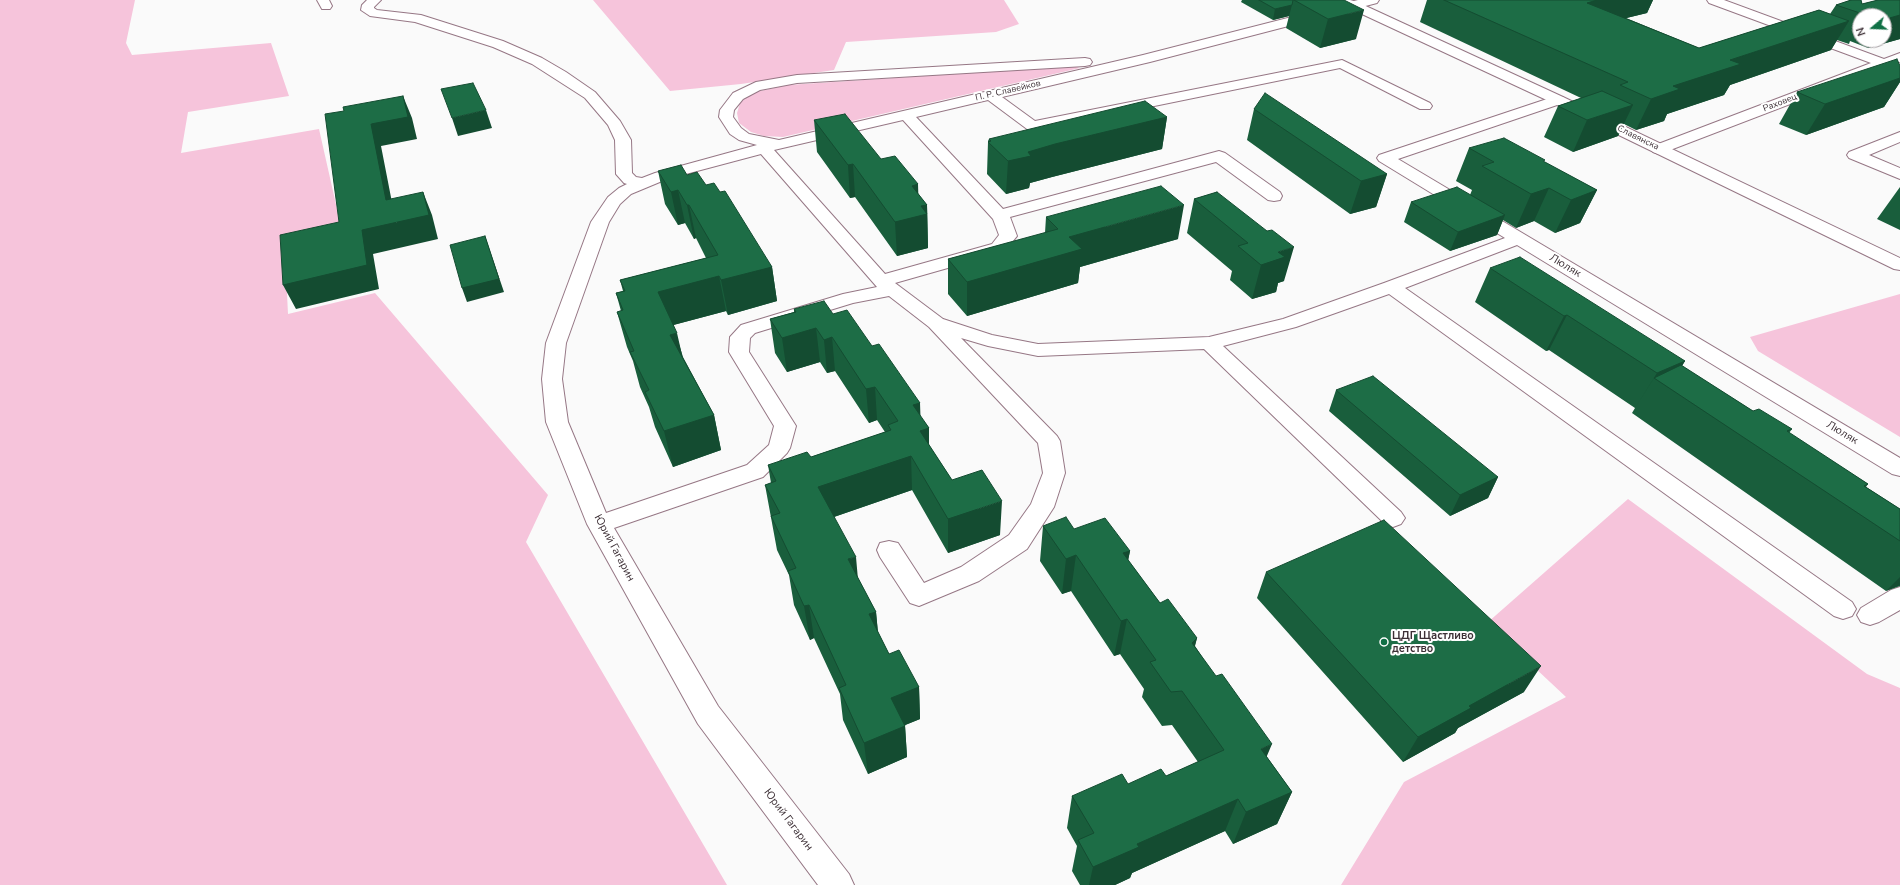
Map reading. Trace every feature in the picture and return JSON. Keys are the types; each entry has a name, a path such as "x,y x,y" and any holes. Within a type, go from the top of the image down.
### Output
{"street":[{"path":"375,0 368,5 367,10 374,13 417,18 498,44 538,61 561,75 590,95 615,124 622,140 624,174 630,180 642,183"},
{"name":"Славянска","path":"1337,0 1353,5 1558,100 1900,265"},
{"name":"П. Р. Славейков","path":"642,183 661,176 764,148 1145,59 1373,0"},
{"path":"1713,0 1882,63"},
{"name":"Раховец","path":"1659,148 1900,57"},
{"path":"793,141 766,143 744,137 735,131 729,123 726,117 726,110 738,96 756,86 797,79 1145,59"},
{"path":"990,96 1032,126 1342,64 1424,106"},
{"name":"Люляк","path":"1558,100 1386,158 1900,468"},
{"path":"599,524 754,471 779,448 785,426 739,352 740,337 748,329 850,298 998,248 1008,236 1003,220 999,215 906,115"},
{"path":"1900,137 1855,156 1900,174"},
{"path":"764,148 887,285 936,323 1049,441 1054,473 1042,507 1018,542 970,574 920,596 889,550"},
{"path":"999,215 1219,156 1274,196"},
{"name":"Юрий Гагарин","path":"642,183 625,192 614,201 600,222 556,343 552,379 557,422 599,524 708,715 838,885"},
{"path":"936,323 988,340 1038,350 1209,343 1289,323 1392,287 1520,238"},
{"path":"1392,287 1843,609"},
{"path":"1209,343 1393,518"},
{"path":"1870,615 1900,597"}],"shaded area":[{"path":"0,0 135,0 126,43 132,55 271,43 289,96 188,112 181,153 319,129 344,240 285,253 288,314 375,293 548,495 526,542 727,885 0,885"},
{"path":"593,0 1004,0 1019,24 996,32 846,42 834,70 741,84 670,91"},
{"path":"1074,66 1080,68 783,137 764,136 751,132 739,123 737,113 740,103 748,96 760,91 788,85"},
{"path":"1900,294 1900,437 1758,351 1750,337"},
{"path":"1628,499 1867,674 1900,688 1900,885 1341,885 1404,782 1566,697 1487,623"}],"building":[{"path":"1259,0 1293,0 1292,5 1275,9"},
{"path":"1294,0 1344,0 1364,10 1328,19"},
{"path":"1444,0 1597,0 1587,3 1699,48 1819,10 1849,21 1730,60 1741,64 1673,86 1680,89 1651,99 1620,85 1628,82"},
{"path":"1851,0 1861,0 1862,4 1878,0 1900,0 1900,15 1892,17 1892,8 1852,8 1852,10 1836,5"},
{"path":"1897,59 1900,66 1900,78 1825,104 1797,92"},
{"path":"473,83 486,110 452,118 441,89"},
{"path":"1602,91 1633,105 1587,120 1558,106"},
{"path":"1265,93 1387,174 1361,181 1254,109"},
{"path":"403,96 408,117 371,124 386,200 423,192 429,215 362,230 367,265 283,285 280,235 339,222 325,114 344,111 343,107"},
{"path":"1145,101 1167,117 1055,144 1028,152 1031,156 1008,161 988,142 991,141 989,139"},
{"path":"845,114 881,159 895,156 918,184 912,186 927,205 921,206 927,214 895,222 853,164 848,165 814,120"},
{"path":"1504,138 1597,190 1571,200 1549,188 1531,194 1482,166 1494,162 1469,148"},
{"path":"681,165 687,175 697,172 706,185 714,183 720,192 725,191 772,267 721,280 719,276 658,292 677,333 670,335 714,415 664,431 645,392 649,390 630,352 634,351 617,312 623,310 616,293 625,291 620,280 718,255 689,205 687,205 678,190 671,192 658,171"},
{"path":"1161,186 1184,205 1069,237 1082,249 967,282 948,259 1058,229 1046,217"},
{"path":"1457,187 1505,215 1458,232 1411,202"},
{"path":"1217,192 1267,231 1272,230 1294,247 1278,252 1285,257 1261,265 1238,246 1248,243 1194,199"},
{"path":"485,236 499,279 462,288 450,245"},
{"path":"1520,257 1685,361 1657,373 1567,315 1564,316 1490,268"},
{"path":"824,301 833,314 847,310 872,346 879,344 920,403 913,405 929,428 920,431 952,480 982,470 1002,501 948,519 911,456 818,487 856,557 848,559 876,612 869,614 889,654 899,650 919,687 891,698 905,726 864,743 839,688 846,685 809,605 804,606 788,571 796,568 771,516 780,513 765,485 776,481 768,465 807,452 811,457 891,430 888,425 898,421 875,387 866,389 832,337 824,340 816,328 782,338 770,319 796,312 794,309"},
{"path":"1681,365 1753,411 1759,409 1792,429 1787,431 1868,484 1864,486 1900,509 1900,541 1654,378"},
{"path":"1373,376 1498,477 1460,495 1336,390"},
{"path":"1066,517 1074,529 1105,518 1130,551 1123,553 1160,603 1168,599 1197,638 1192,643 1216,676 1222,674 1272,744 1261,749 1292,792 1246,812 1238,799 1137,844 1139,847 1093,867 1078,840 1094,833 1072,796 1122,774 1128,784 1161,769 1166,776 1224,750 1182,691 1171,692 1150,662 1156,660 1127,619 1121,621 1076,555 1066,559 1043,526"},
{"path":"1384,520 1541,666 1469,706 1471,708 1418,737 1266,572"}],"place":[{"name":"ЦДГ Щастливо детство","path":"1384,642"}]}
